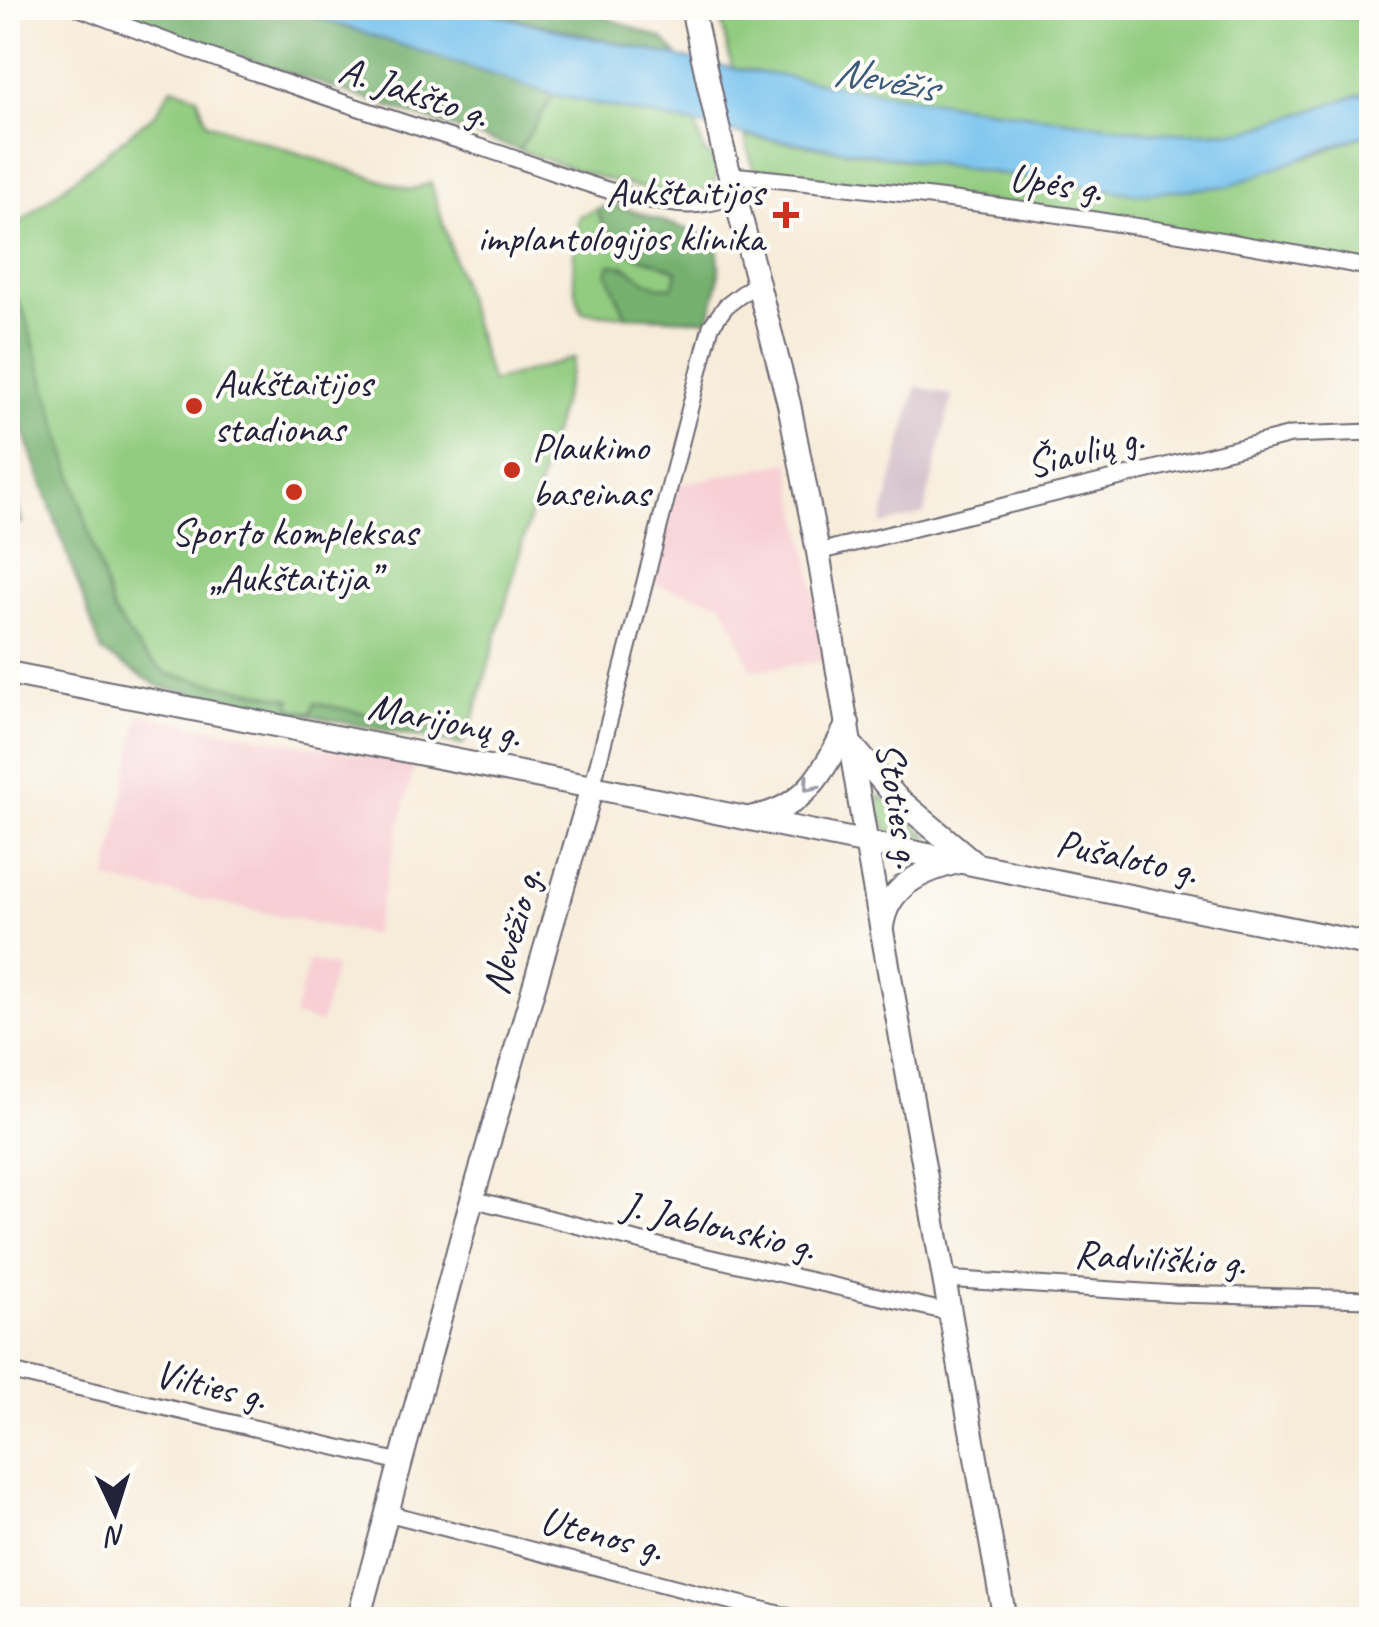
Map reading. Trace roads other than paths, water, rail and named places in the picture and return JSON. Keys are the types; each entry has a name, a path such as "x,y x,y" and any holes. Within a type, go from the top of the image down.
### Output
{"main road":[{"name":"Stoties g.","path":"694,15 722,145 789,404 818,552 1005,1620"},
{"name":"Marijonų g.","path":"8,673 867,843"},
{"path":"748,818 774,814 790,806 806,792 850,734 896,797 970,863"},
{"name":"Nevėžio g.","path":"358,1620 472,1199 592,787"},
{"name":"Pušaloto g.","path":"867,843 1372,945"},
{"path":"882,930 887,906 906,882 932,869 970,863"}],"street":[{"name":"A. Jakšto g.","path":"80,8 341,104 622,192 684,205 734,186"},
{"name":"Upės g.","path":"734,186 825,184 1227,240 1372,268"},
{"name":"Nevėžio g.","path":"592,787 711,326 726,306 760,281"},
{"name":"Šiaulių g.","path":"818,552 1291,435 1372,432"},
{"name":"J. Jablonskio g.","path":"472,1199 952,1313"},
{"name":"Radviliškio g.","path":"945,1279 1175,1294 1372,1299"},
{"name":"Vilties g.","path":"8,1371 400,1462"},
{"name":"Utenos g.","path":"387,1513 802,1620"}],"water":[{"path":"289,8 470,8 732,68 1160,133 1248,131 1371,91 1371,132 1230,186 1137,194 745,135 554,95"}],"place":[{"name":"Aukštaitijos implantologijos klinika","path":"786,215"},
{"name":"Aukštaitijos stadionas","path":"194,406"},
{"name":"Plaukimo baseinas","path":"512,470"},
{"name":"Sporto kompleksas „Aukštaitija”","path":"294,492"}],"water label":[{"name":"Nevėžis","path":"885,79"}]}
